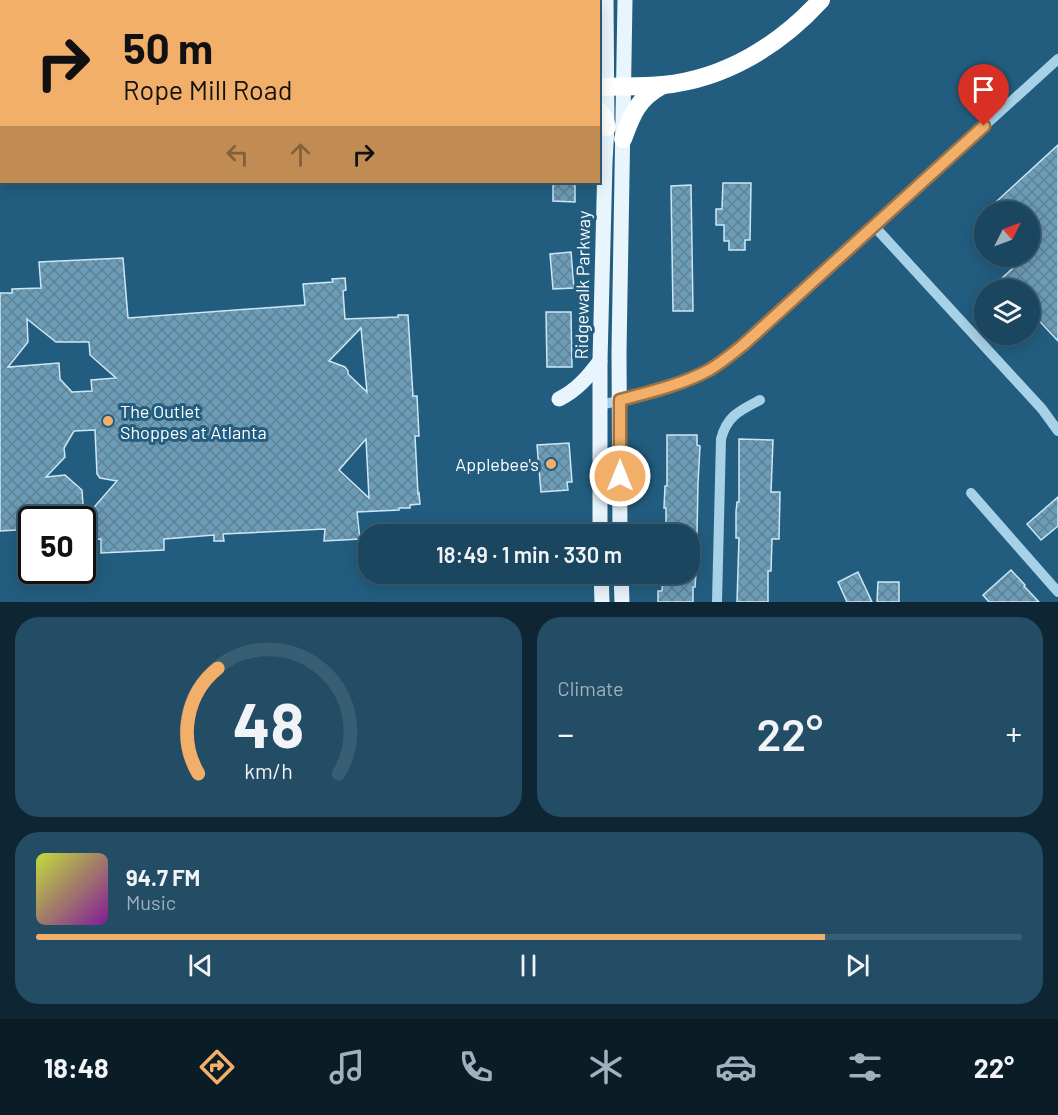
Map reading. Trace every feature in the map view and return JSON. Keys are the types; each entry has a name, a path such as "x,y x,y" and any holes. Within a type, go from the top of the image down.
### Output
{"highway":[{"path":"610,87 663,85 687,81 743,62 785,35 821,0"},
{"path":"623,139 640,102 663,85"},
{"path":"600,113 607,127"}],"main road":[{"name":"Ridgewalk Parkway","path":"606,0 610,87 623,139 620,524"},
{"name":"Ridgewalk Parkway","path":"600,524 600,361 605,162 610,87 625,0"},
{"path":"560,399 583,383 600,361"},
{"path":"601,584 602,602"},
{"path":"621,584 622,602"}],"street":[{"path":"600,405 663,389 710,369 727,358 1058,59"},
{"path":"874,226 1042,409 1058,431"},
{"path":"717,602 721,440 724,427 736,412 760,400"},
{"path":"971,493 1058,592"}],"building":[{"path":"1058,145 1058,341 1040,322 1040,279 1001,279 1014,267 1040,267 1040,201 997,201"},
{"path":"553,183 575,183 575,202 553,201"},
{"path":"723,183 751,183 750,240 745,240 745,250 729,250 729,241 724,241 724,225 716,225 716,209 722,209"},
{"path":"691,185 693,311 673,311 671,186"},
{"path":"571,252 574,288 553,289 550,254"},
{"path":"123,258 128,318 305,305 303,284 333,282 332,279 345,278 346,290 343,291 345,319 408,315 413,396 417,396 419,436 415,436 420,504 410,505 410,508 399,508 399,510 357,512 358,539 324,541 325,529 223,534 224,541 214,541 214,535 164,539 164,550 101,553 101,539 96,539 95,506 117,481 100,478 97,474 95,430 74,431 64,448 65,457 46,477 65,475 82,490 83,506 18,506 18,530 0,531 0,293 12,293 12,289 41,288 39,262","holes":["27,319 56,342 89,342 90,355 116,378 91,380 92,391 72,392 60,379 59,363 8,367 28,342","361,328 367,392 348,374 345,367 329,361","366,439 369,498 339,470"]},
{"path":"546,312 571,312 572,367 547,367"},
{"path":"667,435 697,435 697,445 700,446 697,524 666,524 666,508 664,508 665,486 667,486"},
{"path":"739,439 773,440 771,492 780,492 779,539 772,539 771,571 768,571 768,602 737,602 739,538 736,538 736,512 737,502 739,502"},
{"path":"569,443 572,482 567,482 568,490 541,492 537,445"},
{"path":"1058,497 1058,526 1041,540 1027,524"},
{"path":"1011,570 1039,602 989,602 983,595"},
{"path":"858,572 872,602 847,602 838,582"},
{"path":"878,582 899,582 899,602 877,602"},
{"path":"662,584 695,584 693,587 693,602 658,602 658,591 662,591"}],"place":[{"name":"The Outlet Shoppes at Atlanta","path":"108,421"},
{"name":"Applebee's","path":"551,464"}],"route":[{"path":"620,476 620,400 675,385 710,369 727,358 984,126"}]}
